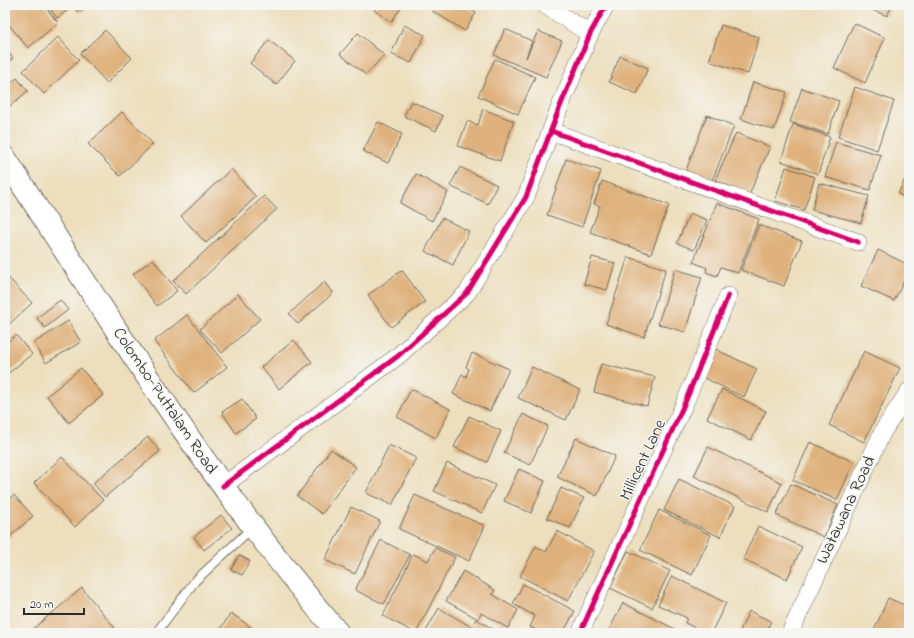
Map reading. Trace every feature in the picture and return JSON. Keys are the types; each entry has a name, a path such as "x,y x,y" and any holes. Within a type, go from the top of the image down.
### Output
{"highway":[{"name":"Colombo-Puttalam Road","path":"5,158 162,401 254,527 338,633"}],"street":[{"path":"545,5 590,34"},
{"path":"223,486 398,356 468,293 526,197 590,34 606,5"},
{"path":"551,131 858,242"},
{"name":"Millicent Lane","path":"580,633 686,400 728,296"},
{"name":"Watawana Road","path":"790,633 883,431 909,391"}],"lane":[{"path":"156,633 195,581 254,527"}],"building":[{"path":"5,5 44,5 58,23 28,48 5,20"},
{"path":"47,5 70,5 72,7 57,18"},
{"path":"72,5 90,5 79,13"},
{"path":"377,5 403,5 391,22 374,10"},
{"path":"435,5 463,5 476,13 465,31 431,10"},
{"path":"861,5 892,5 887,16"},
{"path":"854,23 885,38 865,83 834,68"},
{"path":"404,25 425,35 411,63 391,54"},
{"path":"721,25 759,37 748,74 709,61"},
{"path":"505,29 532,41 526,58 538,31 562,41 546,77 494,55"},
{"path":"105,30 132,58 107,83 80,54"},
{"path":"358,33 384,55 366,75 340,54"},
{"path":"58,37 79,60 44,94 23,71"},
{"path":"269,40 295,61 276,85 250,63"},
{"path":"5,48 13,58 5,65"},
{"path":"620,56 648,68 637,94 609,82"},
{"path":"495,59 535,77 518,114 478,96"},
{"path":"17,78 28,91 5,110 5,88"},
{"path":"753,82 787,92 774,130 741,119"},
{"path":"855,87 894,101 877,150 838,137"},
{"path":"802,88 839,101 828,134 790,122"},
{"path":"411,101 443,116 436,131 404,116"},
{"path":"483,109 514,121 500,161 458,146 467,121 478,125"},
{"path":"122,112 153,144 120,176 88,144"},
{"path":"707,115 734,126 711,183 685,173"},
{"path":"378,122 402,134 388,163 363,151"},
{"path":"793,124 830,137 818,174 781,161"},
{"path":"736,133 770,147 749,195 715,180"},
{"path":"836,142 881,155 870,190 825,177"},
{"path":"566,159 601,171 582,227 547,215"},
{"path":"460,167 497,185 488,204 450,186"},
{"path":"786,167 815,177 804,210 775,201"},
{"path":"231,169 256,197 206,243 181,216"},
{"path":"909,171 909,199 898,194"},
{"path":"416,174 448,192 432,221 400,203"},
{"path":"602,181 669,205 651,254 590,232 600,206 594,204"},
{"path":"819,183 869,196 861,223 812,210"},
{"path":"264,196 277,209 186,294 173,281"},
{"path":"717,203 759,219 738,273 721,267 717,276 706,272 707,268 693,262"},
{"path":"690,213 707,220 694,250 677,243"},
{"path":"442,218 469,231 453,265 425,251"},
{"path":"759,225 802,241 784,286 741,270"},
{"path":"878,250 909,265 909,270 894,301 861,286"},
{"path":"592,257 615,263 607,290 584,284"},
{"path":"628,257 666,269 644,337 606,324"},
{"path":"153,259 177,291 157,306 133,274"},
{"path":"675,269 702,277 685,332 658,324"},
{"path":"402,270 425,302 391,327 368,295"},
{"path":"5,274 32,303 5,328"},
{"path":"324,282 333,293 298,324 289,314"},
{"path":"238,294 260,319 222,353 200,329"},
{"path":"60,300 68,310 45,328 37,318"},
{"path":"187,315 227,367 194,393 154,341"},
{"path":"68,321 81,342 46,363 34,343"},
{"path":"16,335 32,354 5,376 5,344"},
{"path":"294,340 312,362 279,389 261,367"},
{"path":"715,349 757,369 744,397 702,377"},
{"path":"864,351 900,368 864,442 829,425"},
{"path":"472,353 509,369 490,411 453,394 462,374 466,377 469,369 466,367"},
{"path":"601,364 655,377 647,406 594,392"},
{"path":"532,367 580,390 566,420 518,398"},
{"path":"81,368 103,395 69,423 47,396"},
{"path":"411,389 450,409 436,438 397,417"},
{"path":"722,389 766,411 751,440 707,418"},
{"path":"242,399 256,419 236,433 222,412"},
{"path":"523,414 548,426 530,465 504,453"},
{"path":"469,416 501,431 487,462 454,447"},
{"path":"148,437 160,451 105,497 93,483"},
{"path":"576,438 615,456 597,496 557,477"},
{"path":"810,442 854,462 837,500 793,480"},
{"path":"389,445 416,458 392,505 366,493"},
{"path":"708,447 782,483 768,512 694,476"},
{"path":"331,449 356,467 322,514 297,496"},
{"path":"62,457 103,500 75,527 34,483"},
{"path":"447,463 495,485 482,513 434,491"},
{"path":"519,469 545,481 531,513 504,501"},
{"path":"679,479 735,506 720,537 664,510"},
{"path":"791,484 838,505 824,537 776,515"},
{"path":"561,488 584,498 570,528 547,518"},
{"path":"14,495 33,516 5,541 5,502"},
{"path":"415,495 485,526 469,561 399,529"},
{"path":"351,507 380,521 355,574 325,560"},
{"path":"659,510 711,535 692,575 640,550"},
{"path":"221,515 232,528 204,550 194,537"},
{"path":"758,526 802,547 787,579 743,559"},
{"path":"557,531 594,551 568,601 520,576 536,546 546,552"},
{"path":"381,540 410,555 384,604 355,590"},
{"path":"435,548 455,557 416,633 383,616 413,554 428,561"},
{"path":"628,551 670,571 652,608 610,588"},
{"path":"239,555 250,561 242,575 231,570"},
{"path":"463,571 495,590 492,594 518,610 508,628 481,613 478,619 446,601"},
{"path":"672,576 726,603 711,633 706,633 685,623 687,618 658,605"},
{"path":"523,584 575,611 563,633 542,633 530,627 535,616 513,604"},
{"path":"82,588 114,627 107,633 28,633"},
{"path":"888,598 909,607 909,633 873,633"},
{"path":"623,603 679,631 678,633 615,633 609,630"},
{"path":"439,608 470,626 466,633 425,633"},
{"path":"749,611 771,621 766,633 739,633"},
{"path":"231,613 259,633 218,633"},
{"path":"476,619 500,633 468,633"}],"cycle path":[{"path":"223,486 398,356 467,293 526,197 559,109 590,34 606,5"},
{"path":"551,131 858,242"},
{"path":"580,633 686,400 728,296"}]}
